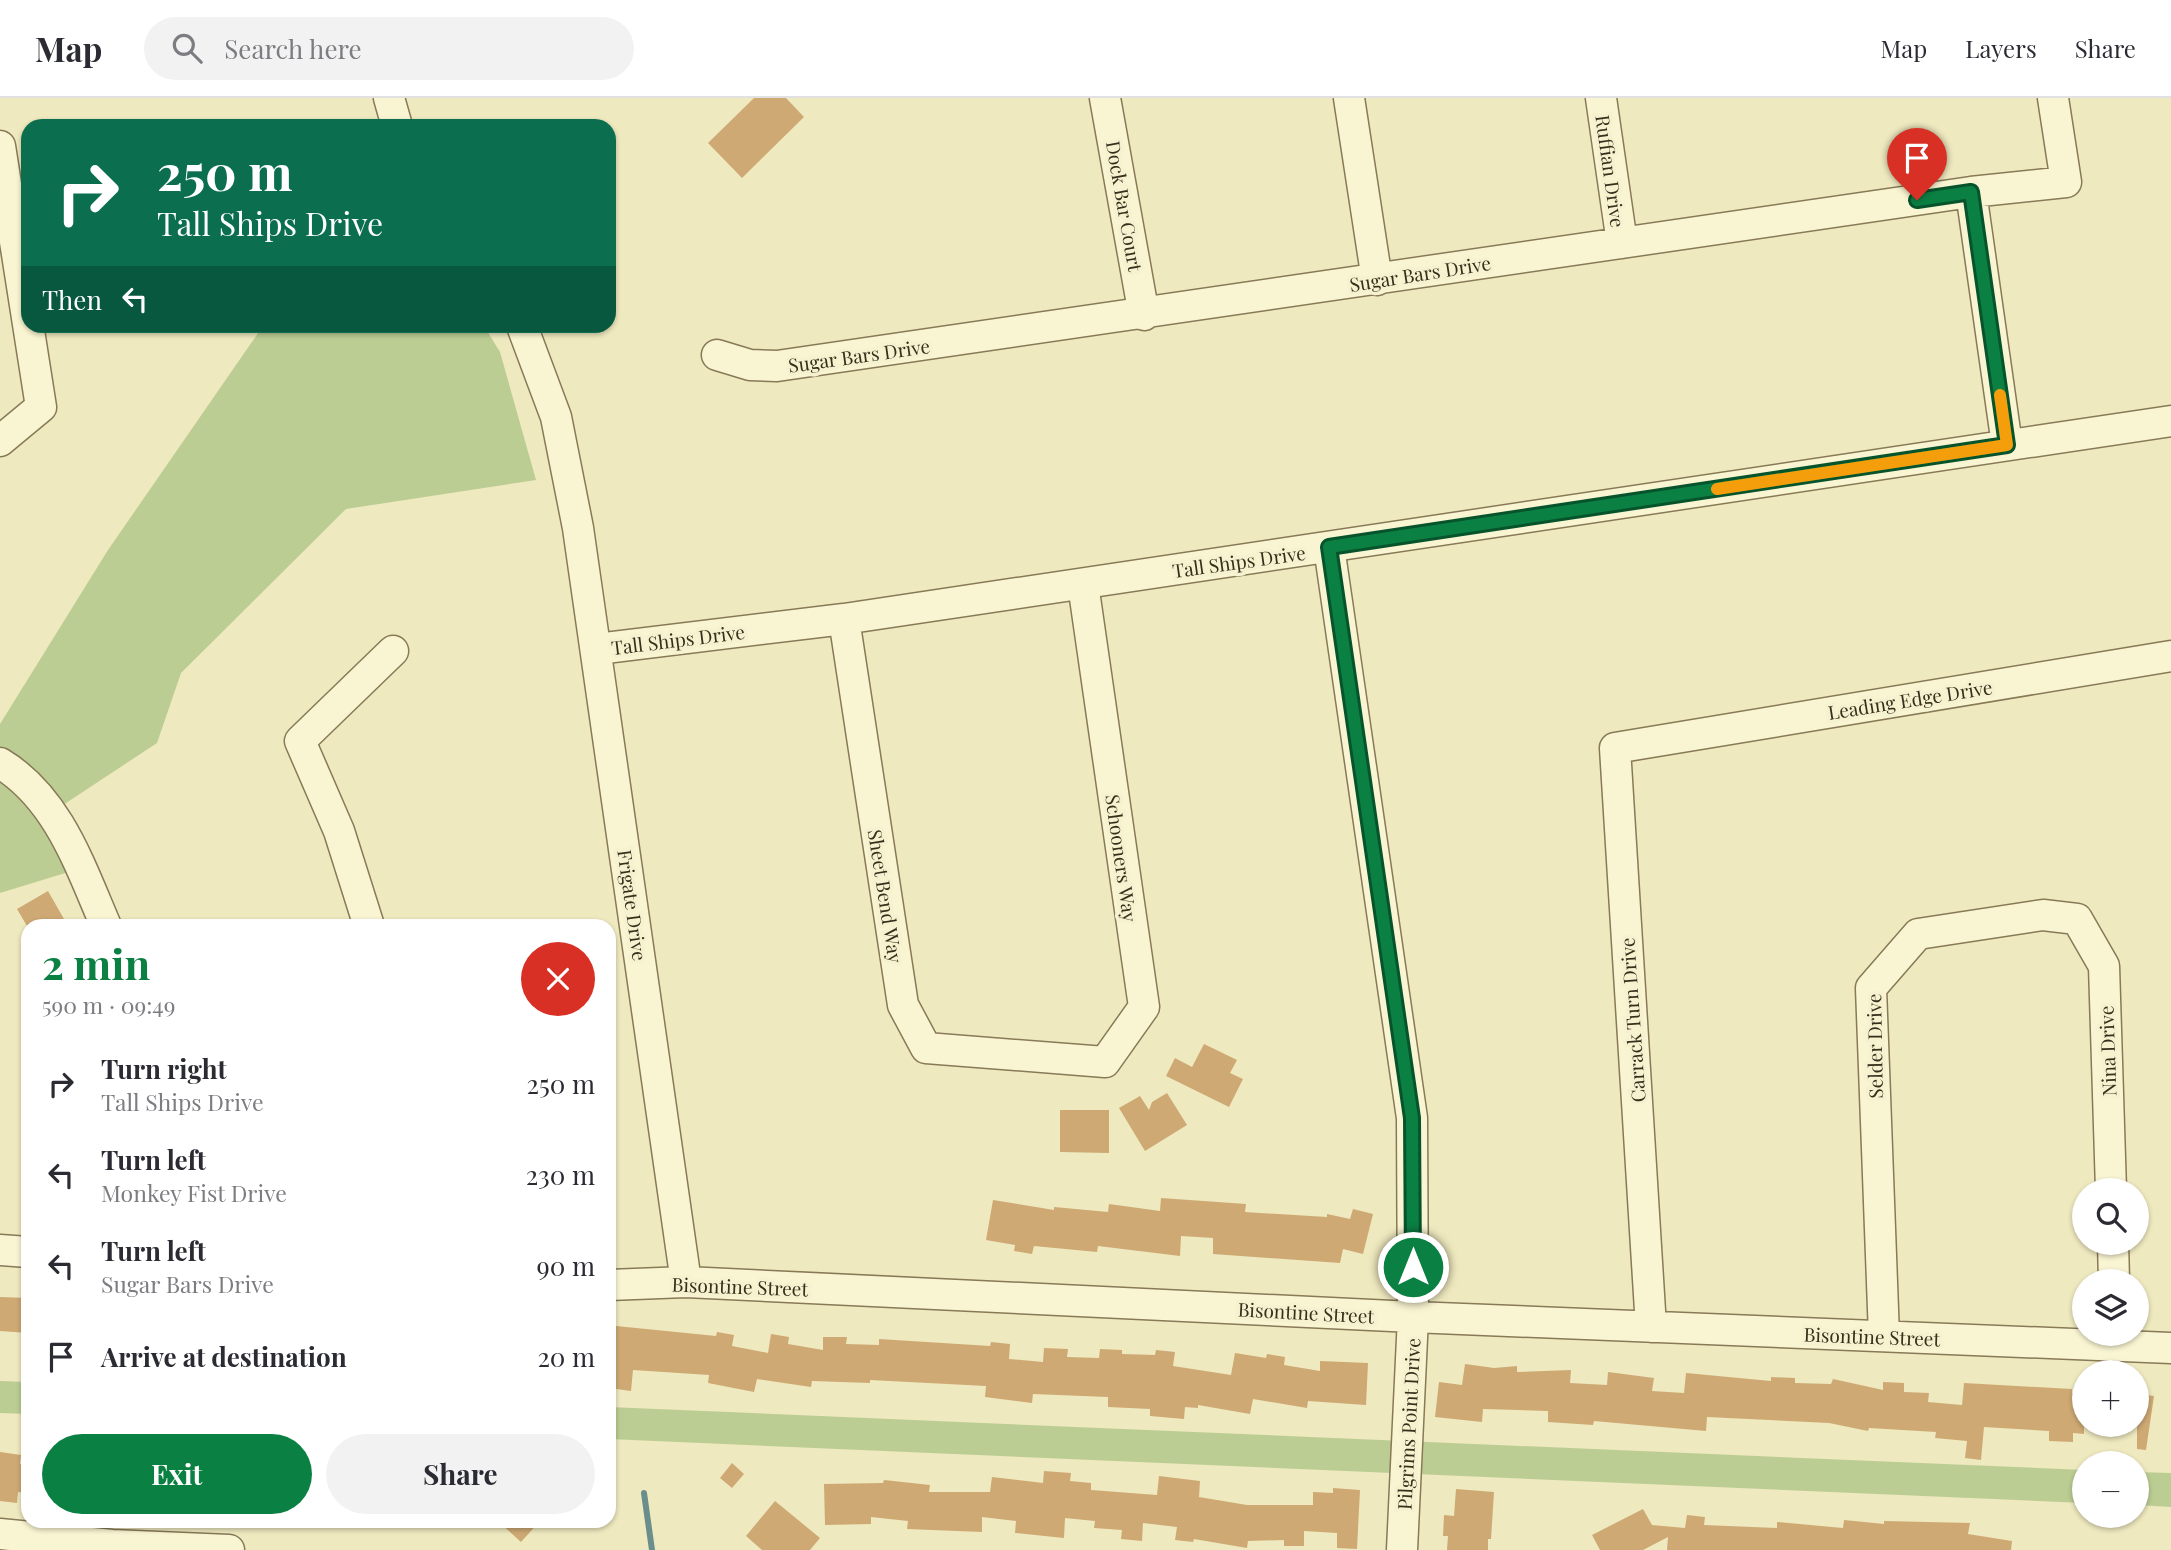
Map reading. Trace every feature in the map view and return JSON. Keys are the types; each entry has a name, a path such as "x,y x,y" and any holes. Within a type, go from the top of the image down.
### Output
{"street":[{"path":"388,98 395,119"},
{"name":"Dock Bar Court","path":"1105,98 1144,315"},
{"path":"1349,98 1377,280"},
{"name":"Ruffian Drive","path":"1601,98 1622,243"},
{"name":"Sugar Bars Drive","path":"716,355 750,365 777,366 1144,315 1971,192 2066,182 2055,111"},
{"path":"0,146 18,214 21,239"},
{"path":"1971,192 2007,445"},
{"path":"4,437 41,407 32,333"},
{"name":"Frigate Drive","path":"525,333 555,417 578,528 685,1282"},
{"name":"Tall Ships Drive","path":"597,649 844,619 2171,421"},
{"name":"Pilgrims Point Drive","path":"1329,547 1412,1118 1413,1317 1402,1550"},
{"name":"Schooners Way","path":"1047,1057 1105,1062 1144,1007 1083,584"},
{"name":"Sheet Bend Way","path":"844,619 902,1005 926,1048 1047,1057"},
{"path":"367,919 339,831 300,741 393,651"},
{"name":"Leading Edge Drive","path":"1649,742 2171,656"},
{"name":"Carrack Turn Drive","path":"1649,742 1615,748 1651,1327"},
{"path":"11,770 64,830 103,919"},
{"name":"Selder Drive","path":"1884,1336 1871,988 1918,934 2043,915 2077,919"},
{"name":"Nina Drive","path":"2077,919 2104,966 2111,1178"},
{"path":"0,1250 21,1252"},
{"name":"Bisontine Street","path":"616,1285 685,1282 1651,1327 1884,1336 2072,1339"},
{"name":"Bisontine Street","path":"2149,1345 2171,1348"},
{"path":"0,1534 115,1533 229,1550"}],"green space":[{"path":"258,333 488,333 500,352 536,480 346,509 181,673 157,743 63,805 72,871 0,893 0,724 108,550"},
{"path":"0,1381 21,1382 21,1414 0,1413"},
{"path":"616,1407 2072,1469 2072,1502 616,1439"},
{"path":"2149,1472 2171,1473 2171,1507 2149,1506"}],"building":[{"path":"754,98 786,98 804,117 742,178 708,143"},
{"path":"48,891 64,919 23,919 17,909"},
{"path":"1204,1044 1237,1060 1230,1073 1243,1079 1229,1107 1166,1076 1175,1058 1192,1067"},
{"path":"1167,1093 1187,1125 1145,1151 1119,1108 1140,1096 1149,1110 1152,1102"},
{"path":"1060,1110 1109,1110 1109,1153 1060,1152"},
{"path":"1161,1198 1246,1204 1245,1212 1327,1217 1327,1214 1350,1219 1353,1209 1373,1214 1363,1254 1343,1249 1340,1263 1213,1254 1213,1238 1181,1236 1180,1256 1098,1246 1097,1252 1034,1246 1032,1254 1014,1251 1015,1245 986,1240 993,1200 1054,1210 1054,1207 1108,1212 1109,1204 1160,1211"},
{"path":"0,1297 21,1298 21,1332 0,1331"},
{"path":"616,1326 716,1336 717,1332 734,1335 732,1346 768,1353 771,1334 789,1337 788,1344 823,1350 823,1337 847,1337 846,1344 879,1345 879,1339 990,1346 991,1342 1010,1344 1009,1359 1043,1362 1044,1348 1068,1349 1067,1357 1099,1358 1100,1349 1122,1350 1122,1354 1155,1355 1156,1350 1175,1352 1173,1366 1231,1375 1235,1353 1266,1358 1267,1354 1285,1357 1284,1365 1320,1371 1320,1361 1368,1363 1366,1405 1308,1401 1307,1408 1253,1399 1250,1414 1198,1405 1198,1408 1185,1407 1184,1419 1150,1416 1150,1409 1108,1407 1108,1397 1033,1394 1032,1403 985,1397 986,1386 870,1380 870,1383 812,1381 811,1387 757,1379 754,1392 708,1383 709,1375 633,1370 631,1391 616,1389"},
{"path":"1465,1364 1494,1368 1517,1366 1517,1372 1571,1370 1570,1383 1607,1385 1608,1372 1654,1378 1652,1391 1684,1393 1686,1373 1771,1381 1771,1377 1795,1378 1795,1383 1831,1384 1833,1379 1883,1390 1883,1382 1904,1383 1904,1392 1929,1393 1928,1402 1962,1405 1964,1383 2072,1389 2073,1442 2049,1441 2049,1431 1984,1427 1981,1460 1965,1458 1967,1441 1935,1438 1936,1432 1869,1428 1868,1431 1829,1423 1707,1417 1706,1431 1594,1421 1593,1425 1548,1422 1548,1411 1483,1409 1482,1422 1435,1417 1439,1382 1462,1385"},
{"path":"2149,1395 2154,1396 2149,1430"},
{"path":"2137,1437 2148,1437 2146,1450 2137,1449"},
{"path":"0,1452 21,1455 21,1492 18,1492 17,1503 0,1501"},
{"path":"732,1463 744,1474 732,1488 720,1478"},
{"path":"1044,1471 1071,1473 1070,1481 1091,1483 1091,1490 1157,1495 1159,1476 1200,1481 1199,1497 1247,1505 1313,1505 1313,1492 1333,1493 1333,1488 1360,1490 1357,1549 1337,1548 1337,1533 1304,1531 1304,1546 1284,1546 1284,1540 1248,1541 1247,1548 1194,1539 1193,1542 1175,1540 1177,1527 1143,1523 1142,1541 1121,1539 1122,1530 1094,1528 1095,1521 1065,1518 1064,1538 1015,1533 1016,1521 982,1517 982,1532 907,1529 908,1521 871,1517 871,1524 825,1525 824,1484 883,1483 884,1480 930,1485 929,1492 990,1492 992,1477 1043,1483"},
{"path":"1456,1489 1494,1492 1488,1550 1447,1550 1448,1536 1443,1536 1444,1515 1454,1516"},
{"path":"775,1501 820,1538 810,1550 762,1550 746,1536"},
{"path":"1643,1509 1652,1525 1685,1528 1687,1515 1705,1517 1704,1525 1777,1528 1777,1522 1843,1528 1844,1520 1884,1524 1884,1521 1970,1523 1968,1534 2012,1541 2011,1550 1667,1550 1668,1537 1643,1550 1600,1550 1592,1535"},
{"path":"506,1528 534,1528 521,1542"}],"waterway":[{"path":"644,1493 652,1550"}],"slow traffic":[{"path":"1717,489 2007,445 2000,395"}],"route":[{"path":"1413,1267 1412,1118 1329,547 2007,445 1971,192 1917,200"}]}
